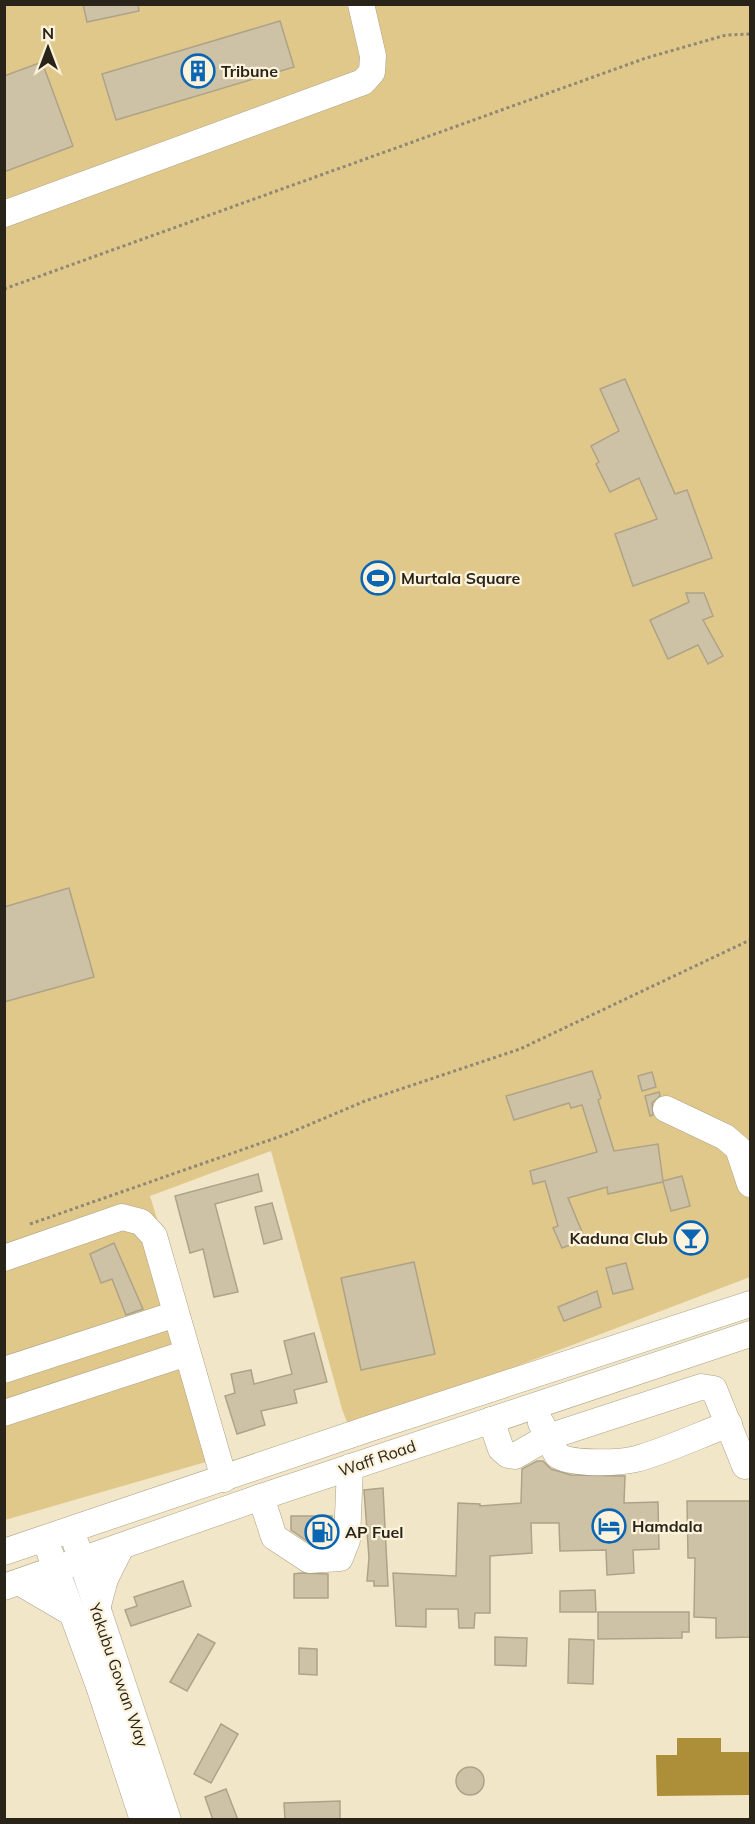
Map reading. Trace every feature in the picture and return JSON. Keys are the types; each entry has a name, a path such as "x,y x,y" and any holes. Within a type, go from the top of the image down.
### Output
{"street":[{"path":"4,214 363,82 372,72 373,57 361,4"},
{"path":"666,1109 724,1137 738,1148 750,1184"},
{"path":"4,1258 122,1217 141,1222 154,1236 224,1479"},
{"name":"Waff Road","path":"4,1552 374,1427 750,1304"},
{"path":"4,1370 176,1314"},
{"name":"Waff Road","path":"12,1584 261,1497 750,1334"},
{"path":"4,1413 187,1353"},
{"path":"491,1420 501,1449 508,1455 515,1456 548,1437 701,1388 714,1389 745,1466"},
{"path":"532,1406 554,1452 562,1459 588,1462 636,1459 729,1424"},
{"path":"261,1497 274,1537 309,1560 340,1557 347,1540 350,1467"},
{"name":"Yakubu Gowan Way","path":"71,1530 80,1559 85,1611 142,1820"},
{"name":"Yakubu Gowan Way","path":"44,1539 56,1568 85,1611 168,1820"},
{"path":"12,1584 85,1611 105,1579 121,1546"}],"path":[{"path":"4,289 646,58 726,35 750,34"},
{"path":"24,1226 287,1134 365,1101 520,1049 750,940"}],"shaded area":[{"name":"Murtala Square","path":"5,5 750,5 750,1277 350,1430 342,1409 271,1151 150,1196 230,1455 5,1520"},
{"path":"677,1738 721,1738 721,1752 750,1752 750,1795 657,1796 656,1755 677,1755"}],"building":[{"path":"83,4 138,4 139,11 87,22"},
{"name":"Tribune","path":"280,21 294,67 116,120 102,74"},
{"path":"42,62 73,146 4,172 4,76"},
{"path":"625,379 675,494 687,490 712,558 633,586 615,534 657,519 639,478 610,492 596,464 599,462 591,446 619,431 600,389"},
{"path":"686,593 704,593 713,616 703,620 723,656 708,664 698,645 668,659 650,620 689,602"},
{"path":"69,888 94,977 4,1002 4,907"},
{"path":"592,1071 601,1098 598,1100 614,1151 658,1144 663,1181 682,1176 690,1206 671,1211 663,1182 608,1194 607,1187 568,1198 585,1239 562,1248 553,1228 558,1226 545,1181 533,1184 530,1171 597,1152 582,1105 571,1108 569,1103 514,1120 506,1096"},
{"path":"652,1072 656,1087 642,1091 638,1076"},
{"path":"659,1092 660,1096 652,1103 653,1115 650,1116 645,1096"},
{"path":"258,1174 262,1191 215,1204 238,1292 214,1297 203,1249 190,1253 175,1196"},
{"path":"272,1203 282,1239 264,1244 255,1207"},
{"path":"114,1243 143,1309 126,1315 112,1279 101,1283 90,1254"},
{"path":"414,1262 435,1354 361,1370 341,1278"},
{"path":"626,1263 633,1289 613,1294 606,1268"},
{"path":"597,1291 601,1307 564,1321 558,1307"},
{"path":"314,1333 327,1382 294,1390 297,1403 261,1411 265,1425 237,1434 225,1396 235,1393 231,1374 251,1370 254,1384 292,1374 284,1341"},
{"path":"537,1461 543,1461 551,1469 571,1475 625,1476 624,1503 658,1502 659,1549 633,1550 634,1573 607,1575 606,1550 560,1551 559,1523 531,1523 532,1553 490,1556 490,1613 475,1613 474,1628 459,1628 458,1609 426,1609 426,1627 396,1626 393,1573 456,1576 458,1503 480,1504 480,1506 521,1503 522,1469"},
{"path":"383,1488 388,1586 374,1586 374,1581 367,1581 369,1558 364,1490"},
{"path":"687,1501 750,1501 750,1637 716,1638 716,1618 694,1617 695,1558 688,1558"},
{"path":"291,1516 332,1516 329,1544 313,1545 291,1530"},
{"path":"294,1574 328,1574 328,1598 294,1598"},
{"path":"183,1581 191,1606 131,1626 125,1610 137,1606 134,1597"},
{"path":"595,1590 596,1612 560,1612 560,1591"},
{"path":"598,1612 689,1612 689,1632 682,1632 682,1638 598,1639"},
{"path":"198,1634 215,1643 187,1691 170,1682"},
{"path":"495,1637 527,1638 526,1666 495,1665"},
{"path":"569,1639 594,1640 593,1684 568,1683"},
{"path":"299,1648 317,1649 317,1675 299,1674"},
{"path":"221,1724 238,1734 211,1783 194,1774"},
{"path":"470,1767 480,1771 484,1781 480,1791 470,1795 460,1791 456,1781 460,1771"},
{"path":"226,1789 238,1820 213,1820 205,1797"},
{"path":"340,1801 340,1820 285,1820 284,1803"}],"place":[{"name":"Tribune","path":"198,71"},
{"name":"Murtala Square","path":"378,578"},
{"name":"Kaduna Club","path":"691,1238"},
{"name":"Hamdala","path":"609,1526"},
{"name":"AP Fuel","path":"322,1532"}]}
